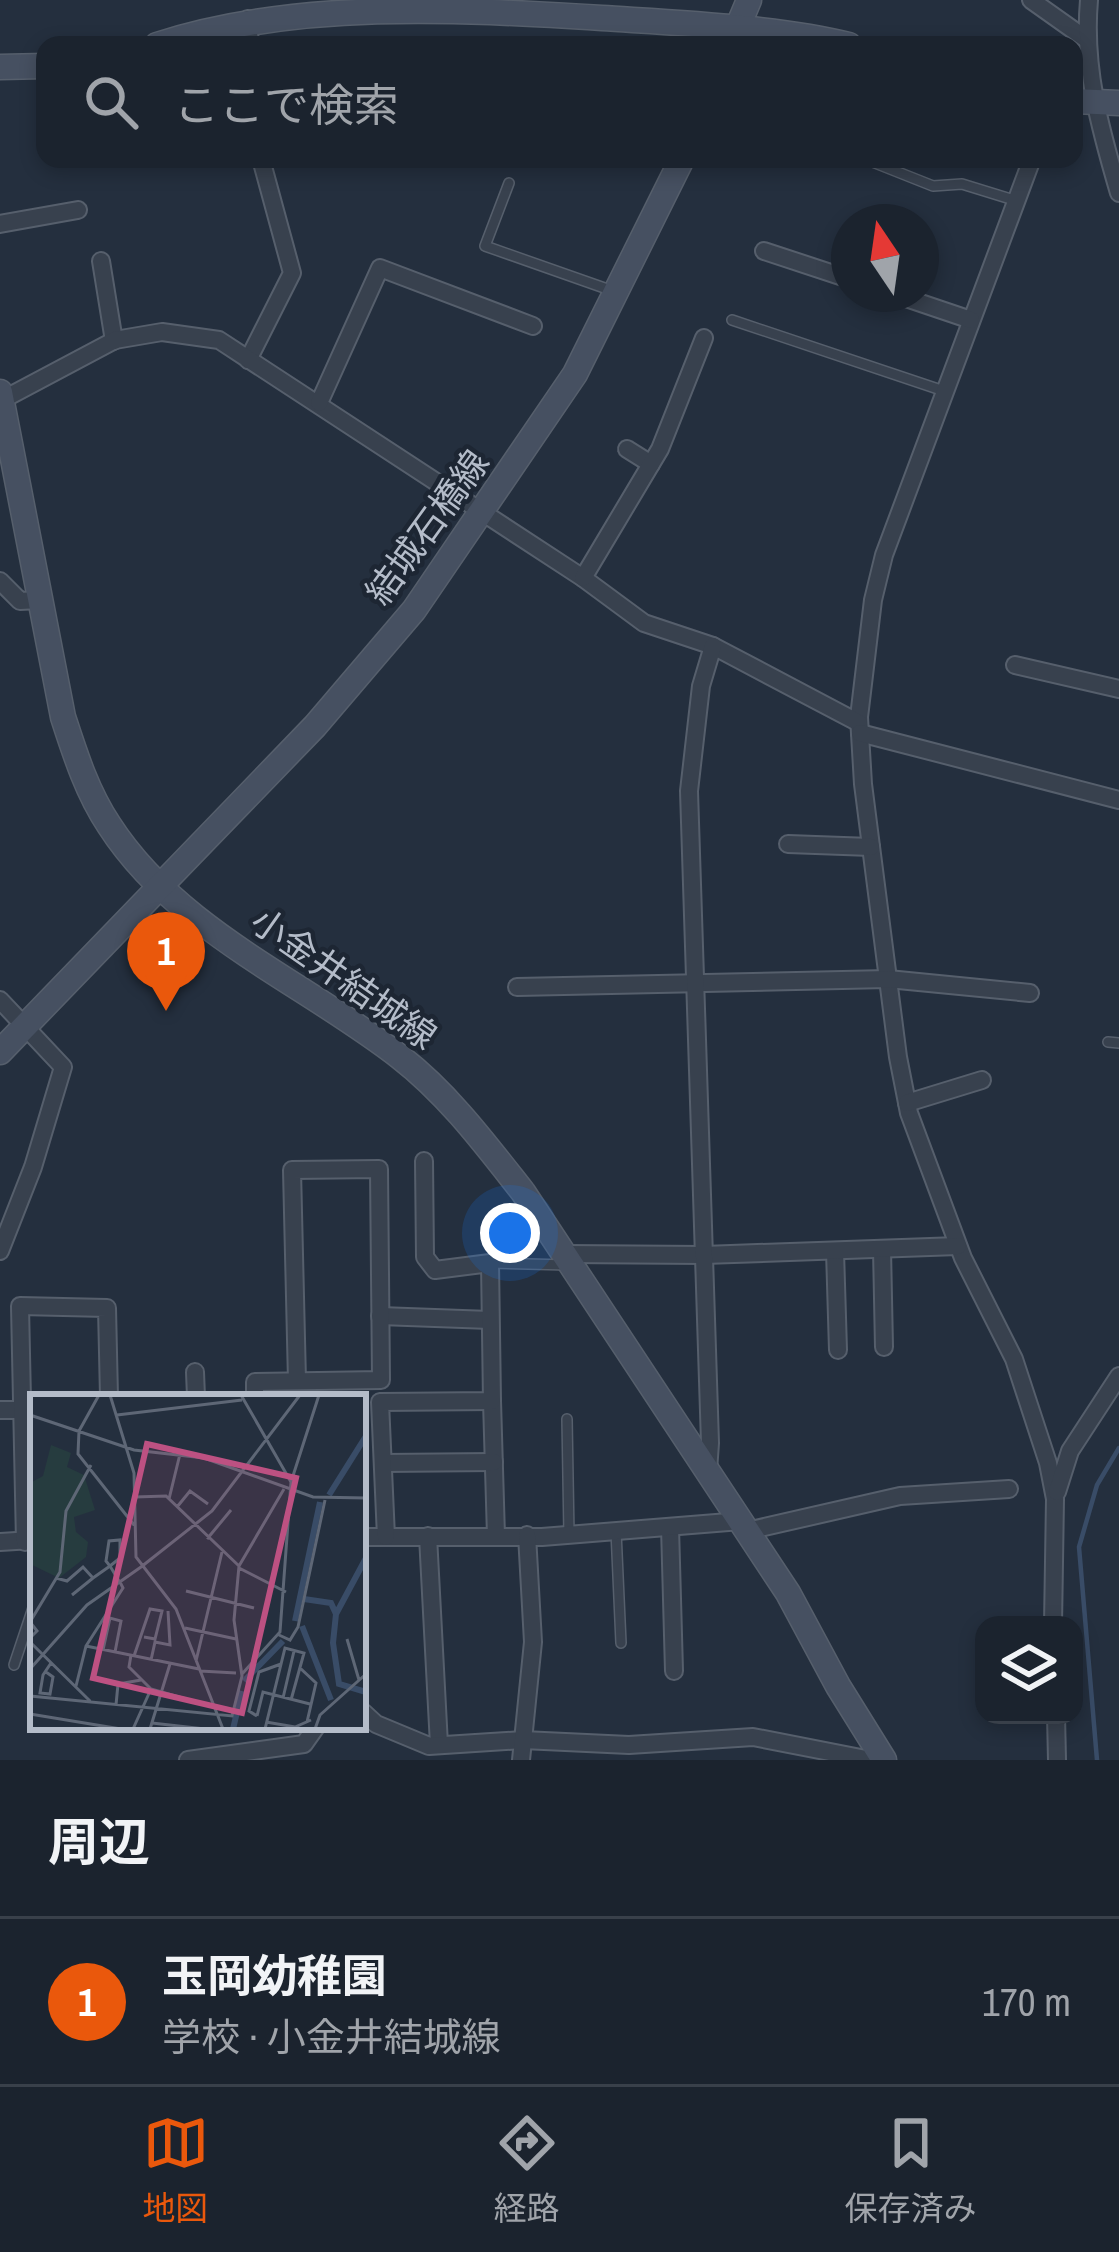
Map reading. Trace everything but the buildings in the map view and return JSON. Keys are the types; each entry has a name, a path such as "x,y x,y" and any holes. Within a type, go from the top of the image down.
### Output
{"main road":[{"path":"734,36 749,0"},
{"path":"180,36 248,19 425,7 713,36"},
{"path":"0,67 36,66"},
{"path":"1083,102 1119,103"},
{"name":"結城石橋線","path":"0,1052 371,663 482,515 575,374 678,168"},
{"name":"小金井結城線","path":"1,396 62,716 80,768 109,825 160,887 243,951 332,1007 405,1061 475,1130 567,1259 788,1593 884,1760"}],"street":[{"path":"1031,0 1082,36"},
{"path":"1089,0 1083,102 1119,193"},
{"path":"248,19 249,36"},
{"path":"248,360 292,273 263,168"},
{"path":"1029,168 884,555 872,600 860,728 871,847 908,1103 958,1246 1014,1359 1048,1463 1055,1499 1053,1616"},
{"path":"0,224 78,210"},
{"path":"764,250 831,273"},
{"path":"101,261 114,341"},
{"path":"319,403 380,268 533,326"},
{"path":"939,309 971,320"},
{"path":"1,396 114,341 162,332 220,340 644,622 713,646 860,728 1119,800"},
{"path":"583,578 651,464 704,338"},
{"path":"627,449 651,464"},
{"path":"0,581 20,601 39,600"},
{"path":"707,1472 710,1443 689,791 701,686 713,646"},
{"path":"1015,664 1119,689"},
{"path":"788,844 871,847"},
{"path":"517,987 888,979 1030,993"},
{"path":"0,1000 63,1067 33,1167 0,1252"},
{"path":"908,1103 982,1080"},
{"path":"424,1161 425,1257 435,1270 490,1263 496,1536"},
{"path":"255,1394 255,1382 297,1381 323,1389 381,1380 379,1169 292,1170 297,1381"},
{"path":"567,1259 958,1246"},
{"path":"882,1249 884,1347"},
{"path":"836,1251 838,1350"},
{"path":"0,1542 29,1541 20,1306 107,1308 109,1394"},
{"path":"380,1316 490,1321"},
{"path":"195,1372 196,1394"},
{"path":"1055,1499 1070,1451 1119,1376"},
{"path":"386,1537 380,1402 492,1401"},
{"path":"0,1411 22,1410"},
{"path":"383,1463 494,1462"},
{"path":"366,1537 744,1526 900,1496 1009,1490"},
{"path":"670,1527 674,1672"},
{"path":"521,1760 533,1642 527,1535"},
{"path":"428,1536 431,1750"},
{"path":"366,1715 431,1750 523,1741 629,1745 753,1737 871,1760"},
{"path":"1055,1724 1057,1760"},
{"path":"188,1760 304,1744 314,1730"}],"lane":[{"path":"888,168 933,186 962,184 1017,201"},
{"path":"509,183 485,246 618,293"},
{"path":"732,320 944,391"},
{"path":"490,1263 567,1259"},
{"path":"567,1420 569,1534"},
{"path":"616,1531 621,1643"},
{"path":"14,1665 30,1617"}],"waterway":[{"path":"1097,1760 1079,1547 1097,1485 1119,1448"}],"place":[{"name":"玉岡幼稚園","path":"166,1011"}]}
